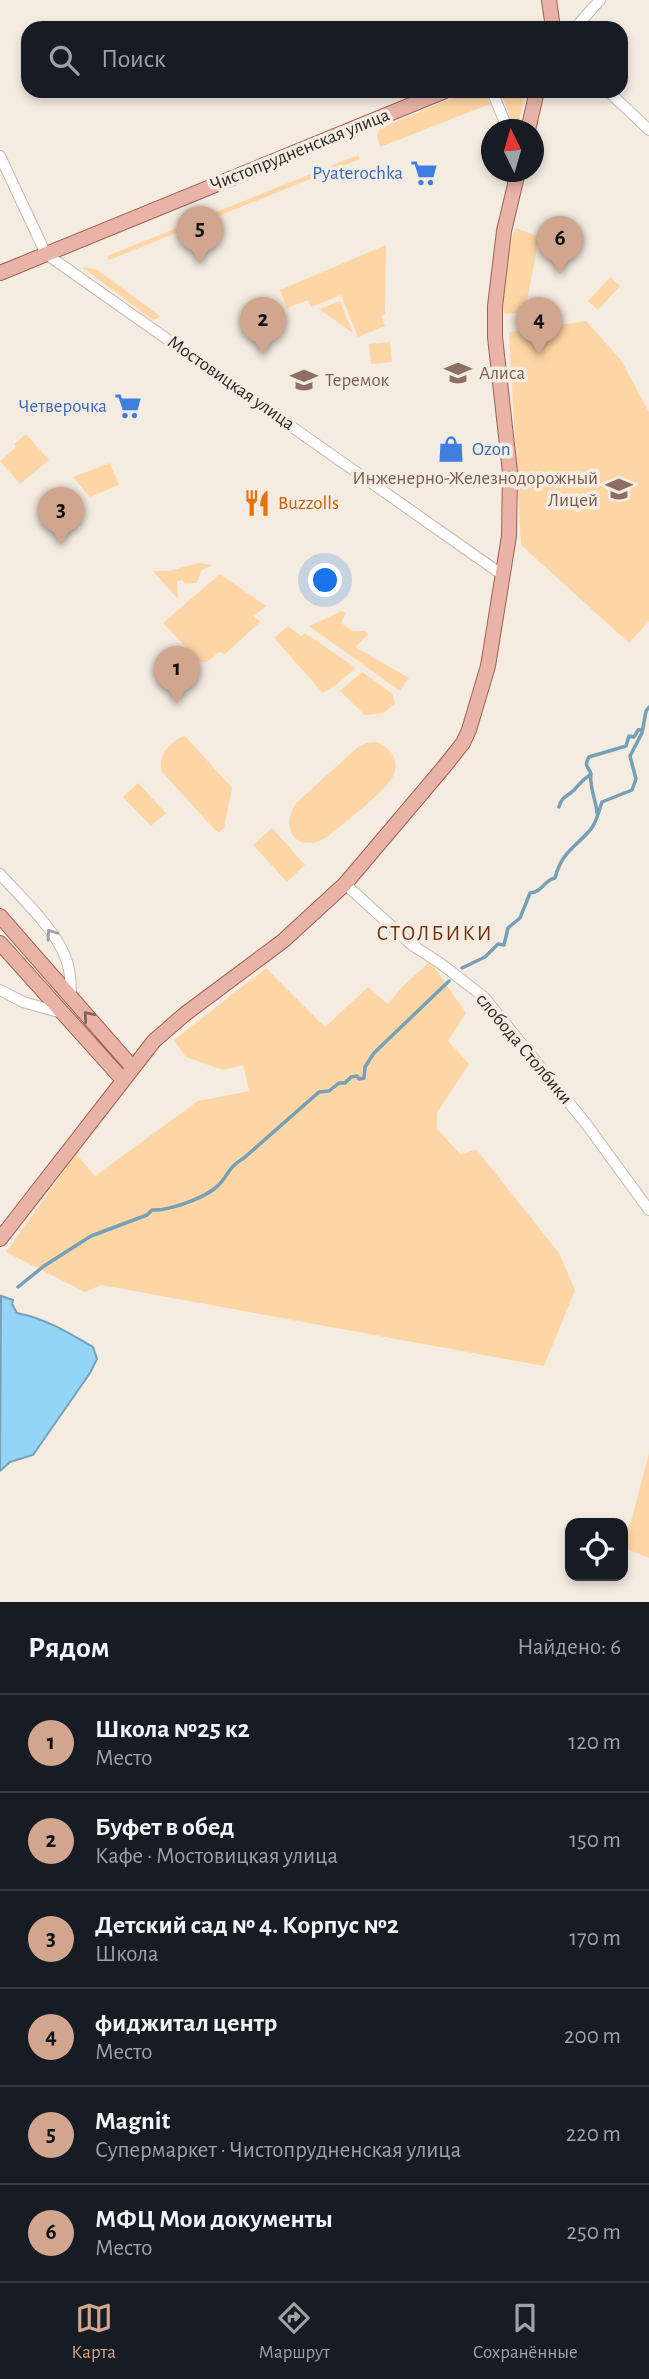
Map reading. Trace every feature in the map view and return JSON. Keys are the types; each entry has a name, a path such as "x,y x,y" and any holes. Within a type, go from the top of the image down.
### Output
{"main road":[{"path":"549,0 552,21"},
{"name":"Чистопрудненская улица","path":"0,273 428,98"},
{"path":"530,119 535,98"},
{"path":"0,1239 155,1041 177,1021 283,941 345,884 444,767 469,730 488,666 504,576 511,506 510,472 495,337 495,306 504,232 516,182"},
{"path":"0,916 133,1068"},
{"path":"0,943 123,1080"}],"street":[{"path":"581,21 600,0"},
{"path":"495,98 503,119"},
{"path":"615,98 649,130"},
{"name":"Мостовицкая улица","path":"0,156 46,254 504,576"},
{"path":"0,874 40,918 62,948 69,970 71,998"},
{"name":"слобода Столбики","path":"345,884 412,944 484,997 587,1125 649,1210"},
{"path":"0,990 23,1002 63,1013"}],"shaded area":[{"path":"454,98 488,98 490,104 380,147 377,136 380,128"},
{"path":"503,98 524,98 519,119 511,119"},
{"path":"358,155 360,159 109,260 107,256"},
{"path":"516,228 537,236 538,244 525,310 505,314 505,271"},
{"path":"386,245 385,314 381,316 385,326 358,337 341,295 311,307 308,300 287,308 280,290"},
{"path":"82,267 96,269 160,316 159,318 153,320"},
{"path":"610,277 620,286 598,310 588,301"},
{"path":"340,301 353,333 319,309"},
{"path":"586,321 621,360 649,412 649,621 629,643 521,545 509,332"},
{"path":"390,342 392,362 371,364 369,344"},
{"path":"26,434 49,460 20,484 0,461"},
{"path":"110,463 119,485 90,497 73,477"},
{"path":"199,563 212,565 201,571 197,583 185,584 182,580 177,581 178,599 153,571 169,571"},
{"path":"220,574 266,606 254,616 260,622 225,654 219,652 207,662 200,662 163,623"},
{"path":"342,611 346,613 341,623 352,631 365,631 369,634 355,647 409,678 400,691 309,626"},
{"path":"288,626 301,636 305,633 356,668 323,693 274,638"},
{"path":"362,672 393,694 395,703 384,713 365,715 340,691"},
{"path":"183,736 232,788 224,828 219,832 162,772 161,760 165,751"},
{"path":"376,742 387,748 394,757 394,775 384,788 327,837 307,843 294,837 289,822 296,803 358,747"},
{"path":"138,783 166,813 151,826 123,797"},
{"path":"272,828 305,865 287,882 253,845"},
{"path":"430,961 466,1013 448,1041 469,1064 437,1113 437,1129 461,1155 476,1149 559,1253 575,1290 544,1366 101,1285 85,1292 6,1252 76,1154 95,1176 198,1101 249,1091 243,1065 223,1070 186,1057 174,1040 266,968 325,1027 368,987 388,1004"},
{"path":"649,1453 649,1558 628,1550 628,1533"}],"water":[{"path":"1,1296 13,1300 12,1304 17,1313 47,1322 93,1347 97,1359 33,1455 10,1462 0,1471"}],"waterway":[{"path":"462,968 485,957 498,944 504,945 508,928 520,918 530,893 538,891 555,878 565,856 593,826 602,802 632,790 636,779 630,756 642,733 649,707"},
{"path":"559,807 563,799 591,774 586,765 589,757 626,746 629,736 634,737 638,730 643,729"},
{"path":"591,774 597,813"},
{"path":"18,1287 44,1266 91,1236 147,1215 152,1210 167,1209 193,1200 214,1189 234,1165 319,1092 329,1091 351,1077 364,1078 365,1067 374,1053 449,981"}],"place":[{"name":"Pyaterochka","path":"424,173"},
{"name":"Magnit","path":"200,264"},
{"name":"МФЦ Мои документы","path":"560,274"},
{"name":"Буфет в обед","path":"263,355"},
{"name":"фиджитал центр","path":"539,355"},
{"name":"Алиса","path":"458,373"},
{"name":"Теремок","path":"304,380"},
{"name":"Четверочка","path":"128,406"},
{"name":"Ozon","path":"451,449"},
{"name":"Инженерно-Железнодорожный Лицей","path":"619,489"},
{"name":"Buzzolls","path":"257,503"},
{"name":"Детский сад № 4. Корпус №2","path":"61,545"},
{"name":"Школа №25 к2","path":"177,704"}],"district":[{"name":"СТОЛБИКИ","path":"435,933"}]}
